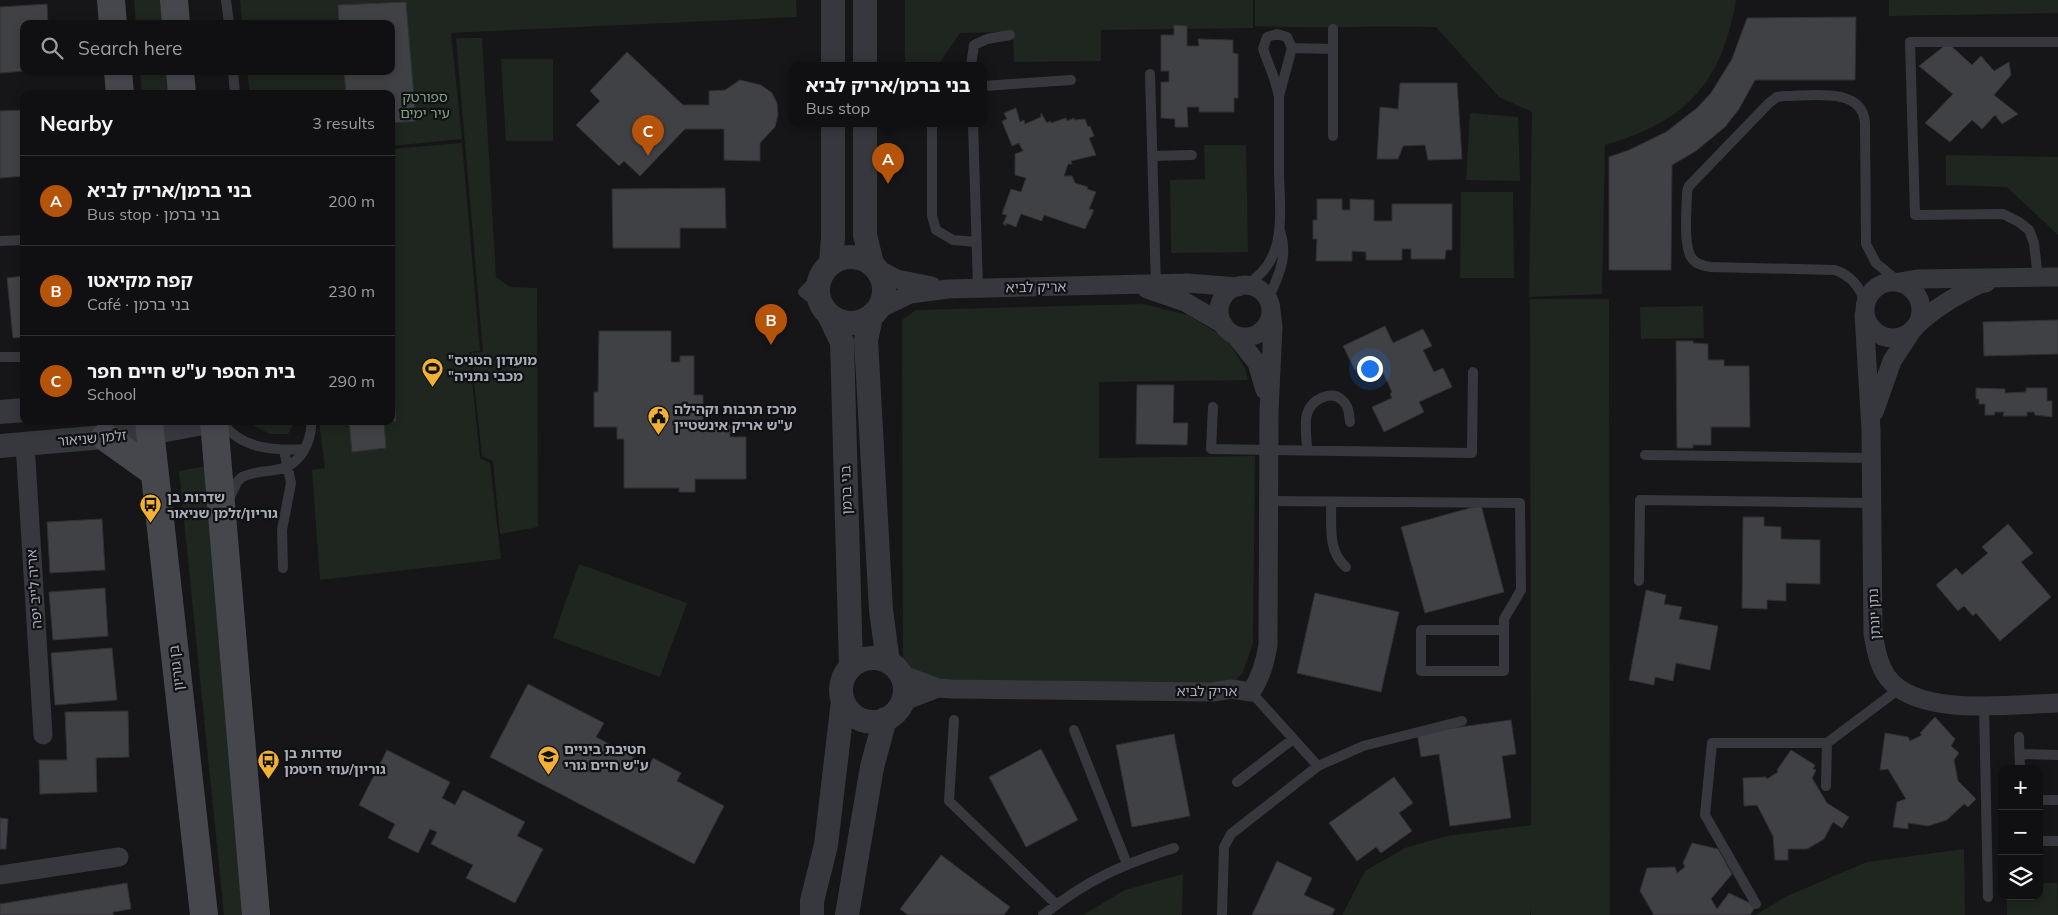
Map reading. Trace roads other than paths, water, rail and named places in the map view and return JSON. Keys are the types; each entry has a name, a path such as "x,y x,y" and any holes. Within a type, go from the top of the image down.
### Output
{"main road":[{"path":"111,0 113,20"},
{"path":"174,0 176,20"},
{"path":"118,75 120,90"},
{"path":"180,75 182,90"},
{"path":"214,425 258,910"},
{"name":"בן גוריון","path":"150,427 204,915"},
{"path":"105,437 154,472"}],"street":[{"path":"833,0 833,62"},
{"path":"865,0 865,62"},
{"path":"833,127 833,237 827,268 818,284 818,295 825,311 839,321 850,324 861,322 875,313 884,298 885,289 882,278 874,266 865,235 865,127"},
{"path":"827,268 841,258 853,257 874,266"},
{"name":"אריק לביא","path":"874,266 897,280 948,289"},
{"name":"נתן יונתן","path":"1899,282 1917,279 2058,277"},
{"name":"נתן יונתן","path":"1871,430 1881,389 1892,361 1914,328 1930,312 1962,292 1980,284 2010,278"},
{"path":"1887,282 1899,282 1908,285 1916,292 1921,305 1921,315 1914,328 1903,337 1883,337 1874,332 1868,324 1864,310 1868,295 1877,285 1887,282"},
{"name":"אריק לביא","path":"875,313 900,297 948,289 1124,285 1156,287 1187,283 1240,286"},
{"path":"1240,286 1258,289 1270,305 1266,327 1260,333 1244,337 1229,330 1219,309 1222,301 1231,290 1240,286"},
{"name":"אריק לביא","path":"1156,287 1185,302 1229,330 1248,349 1257,363 1263,378 1269,411"},
{"name":"אריק לביא","path":"902,702 938,688 1212,692 1232,689 1250,692 1258,681 1268,645 1269,411 1273,326 1270,305"},
{"name":"נתן יונתן","path":"1864,310 1871,430 1873,634 1880,666 1888,678 1899,688 1925,701 1960,706 2058,703"},
{"name":"בני ברמן","path":"825,311 842,342 851,667"},
{"name":"בני ברמן","path":"875,313 866,340 881,610 894,668"},
{"path":"0,412 20,410"},
{"name":"זלמן שניאור","path":"0,446 105,437 150,427 171,425"},
{"name":"אריה לייב יפה","path":"25,444 43,735"},
{"path":"868,659 878,659 894,668 905,689 898,709 885,719 872,722 862,720 846,708 841,688 843,678 851,667 868,659"},
{"name":"אריק לביא","path":"894,668 938,688"},
{"path":"812,915 812,901 826,845 843,701"},
{"path":"847,915 872,767 885,719"},
{"path":"0,876 119,856"},
{"path":"805,915 821,866"}],"lane":[{"path":"226,0 228,20"},
{"path":"1333,29 1333,136"},
{"path":"1270,305 1283,263 1284,247 1280,230 1278,96 1274,78 1265,56 1264,42 1272,34 1282,34 1290,42 1292,48 1278,96"},
{"path":"971,62 974,45 987,39 1010,35"},
{"path":"2038,278 2034,243 2029,230 2019,222 2003,214 1915,215 1910,42 2058,42"},
{"path":"1292,48 1333,48"},
{"path":"1150,74 1156,287"},
{"path":"233,75 235,90"},
{"path":"987,86 1071,80"},
{"path":"1864,310 1862,295 1854,282 1846,275 1835,270 1710,267 1698,264 1690,255 1687,245 1687,191 1689,186 1777,97 1842,97 1853,100 1860,106 1864,114 1865,123 1866,244 1876,263 1899,282"},
{"path":"932,127 932,216 936,230 952,240 976,242"},
{"path":"973,127 978,288"},
{"path":"1152,156 1192,155"},
{"path":"1240,286 1256,279 1265,269 1274,252 1280,230"},
{"path":"0,241 20,240"},
{"path":"0,357 20,357"},
{"path":"1212,407 1211,449 1472,453 1473,372"},
{"path":"1307,450 1307,414 1320,399 1327,396 1336,396 1342,400 1347,406 1350,422"},
{"path":"226,425 242,440 269,450 304,449"},
{"path":"223,512 237,482 242,477 288,467 298,459 309,440 311,425"},
{"path":"283,568 282,530 291,483 284,450"},
{"path":"1645,456 1871,458"},
{"path":"1639,581 1640,500 1871,503"},
{"path":"1270,501 1331,503 1520,503 1521,590 1504,619 1504,630 1504,671 1421,671 1422,630 1504,630"},
{"path":"1331,503 1334,552 1338,560 1346,567"},
{"path":"1756,904 1705,815 1712,743 1827,743 1899,688"},
{"path":"1250,692 1318,766"},
{"path":"1984,705 1988,897"},
{"path":"954,720 949,801 1056,904"},
{"path":"1222,915 1224,847 1231,834 1318,766 1363,746 1462,721"},
{"path":"1074,730 1126,864"},
{"path":"2019,737 2020,765"},
{"path":"1237,782 1293,739"},
{"path":"1826,786 1827,743"},
{"path":"2020,754 2058,755"},
{"path":"2043,800 2058,800"},
{"path":"2043,841 2058,841"},
{"path":"1042,915 1068,895 1097,878 1126,864 1174,848"}],"place":[{"name":"בית הספר ע\"ש חיים חפר","path":"648,156"},
{"name":"בני ברמן/אריק לביא","path":"888,184"},
{"name":"קפה מקיאטו","path":"771,345"},
{"name":"\"מועדון הטניס \"מכבי נתניה","path":"432,387"},
{"name":"מרכז תרבות וקהילה ע\"ש אריק אינשטיין","path":"658,436"},
{"name":"שדרות בן גוריון/זלמן שניאור","path":"151,524"},
{"name":"חטיבת ביניים ע\"ש חיים גורי","path":"548,776"},
{"name":"שדרות בן גוריון/עוזי חיטמן","path":"268,780"}],"park label":[{"name":"ספורטק עיר ימים","path":"425,105"}]}
